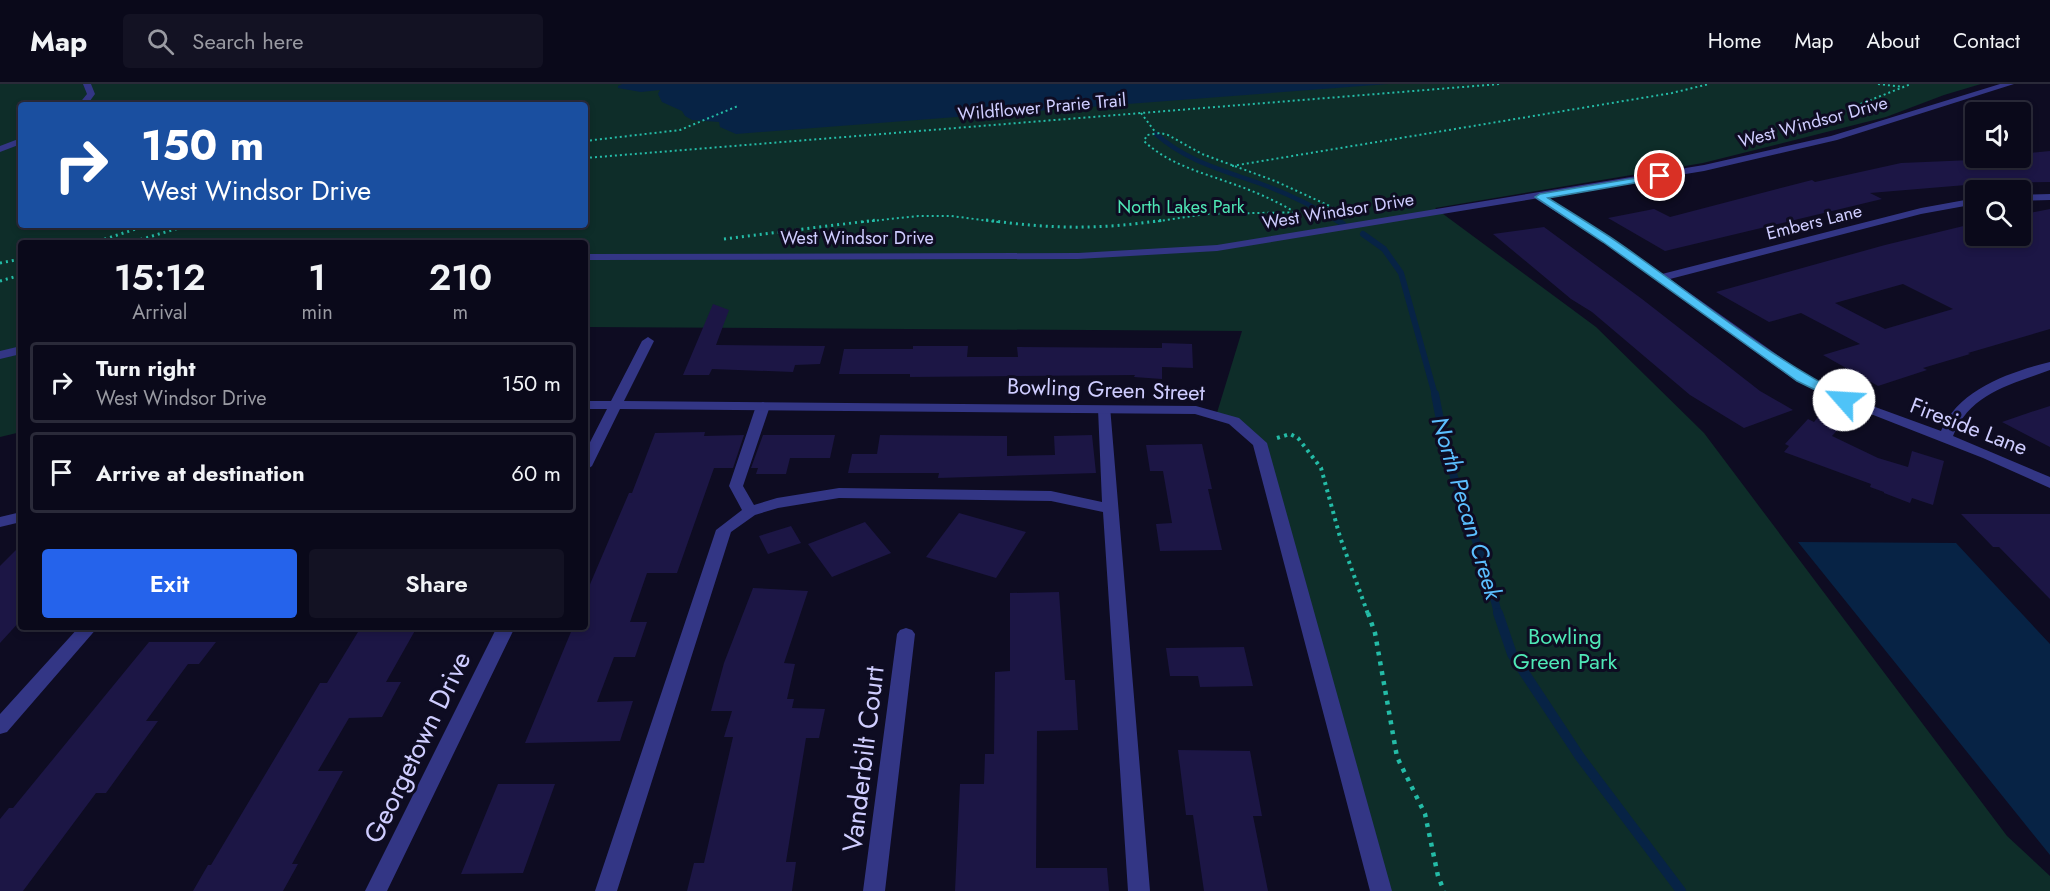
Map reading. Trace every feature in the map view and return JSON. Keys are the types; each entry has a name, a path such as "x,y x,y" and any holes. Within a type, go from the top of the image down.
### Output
{"street":[{"path":"84,102 91,94 87,84"},
{"name":"West Windsor Drive","path":"588,257 1043,257 1134,254 1282,239 1540,197 1746,159 1845,135 1968,95 2010,84"},
{"path":"0,149 18,142"},
{"name":"Fireside Lane","path":"1540,197 1578,219 1801,378 1829,393 1887,417 1946,436 2014,464 2050,483"},
{"path":"2031,198 2050,197"},
{"name":"Embers Lane","path":"1660,278 1921,211 1965,203"},
{"path":"588,460 648,341"},
{"path":"0,354 18,351"},
{"path":"1946,436 1950,422 1959,408 1971,398 2050,366"},
{"name":"Bowling Green Street","path":"588,405 1196,410 1234,421 1260,443"},
{"path":"750,511 736,486 763,406"},
{"path":"1105,409 1110,509 1139,891"},
{"path":"1260,443 1381,891"},
{"path":"606,891 724,530 750,511 777,503 839,493 1051,496 1110,509"},
{"path":"0,522 18,518"},
{"path":"0,727 86,630"},
{"name":"Georgetown Drive","path":"376,891 505,630"},
{"name":"Vanderbilt Court","path":"874,891 906,634"}],"path":[{"name":"Wildflower Prarie Trail","path":"588,158 1500,84"},
{"path":"1232,166 1628,101 1709,84"},
{"path":"1878,84 1897,91"},
{"path":"1798,129 1911,84"},
{"path":"1882,85 1907,87"},
{"path":"588,141 680,130 738,106"},
{"path":"1141,113 1156,133"},
{"path":"1296,212 1150,149 1144,141 1147,135 1156,133 1168,135 1202,154 1335,208"},
{"path":"713,239 771,236 841,224 918,216 951,216 1048,228 1078,229 1130,226 1206,214 1309,212 1326,208"},
{"path":"102,240 138,228"},
{"path":"139,240 179,228"},
{"path":"0,263 18,260"},
{"path":"0,281 18,276"},
{"path":"1260,443 1290,434 1298,438 1321,468 1340,537 1376,633 1390,726 1398,756 1425,814 1438,876 1444,891"}],"green space":[{"path":"0,84 1981,84 1886,117 1703,163 1435,208 1596,327 1704,433 2007,836 2050,876 2050,891 1380,891 1260,443 1216,416 1242,331 588,327 588,240 18,240 18,433 0,437"}],"water":[{"path":"622,84 1388,84 736,134 720,127 719,122 692,120 685,116 682,111 662,102 658,94 660,90 641,92 618,88"},
{"path":"1798,542 1956,543 2050,644 2050,855"}],"building":[{"path":"2050,151 2050,182 1965,180 1965,185 1870,193 1882,199 1665,251 1608,218 1654,209 1670,217 1812,180 1815,182 1901,163 1965,160 1965,168 2031,168 2031,153"},
{"path":"2050,209 2050,329 1968,353 1970,354 1923,368 1927,370 1878,386 1823,355 1860,344 1801,313 1769,322 1716,292 1885,245 1965,226 1965,246 2031,246 2031,213","holes":["1903,284 1953,309 1885,329 1835,303"]},
{"path":"1544,227 1642,299 1760,391 1793,410 1744,428 1690,395 1592,312 1571,299 1493,234"},
{"path":"713,304 729,310 716,345 825,346 820,364 795,365 793,372 712,369 709,375 683,375"},
{"path":"1162,343 1192,344 1193,368 1162,367"},
{"path":"913,346 968,346 967,357 1018,357 1017,347 1162,348 1162,379 1134,377 1135,375 910,377 910,374 839,374 844,349 913,349"},
{"path":"2050,406 2050,447 2002,422 2031,412"},
{"path":"1818,417 1841,426 1832,436 1878,458 1908,467 1912,451 1944,461 1933,505 1912,498 1910,503 1870,487 1871,484 1784,452 1789,446 1785,444 1808,419 1814,422"},
{"path":"705,432 704,436 744,435 733,468 714,468 677,573 647,573 630,622 647,622 635,657 614,657 597,702 633,701 620,741 525,743 572,630 588,630 588,589 629,493 632,493 655,433"},
{"path":"763,435 835,435 830,458 790,458 786,474 756,474 758,468 751,468"},
{"path":"880,435 1007,436 1007,456 1055,455 1054,436 1092,435 1096,473 938,478 939,473 848,473 852,454 877,454"},
{"path":"1202,444 1212,489 1208,489 1222,550 1160,551 1156,524 1172,523 1163,471 1150,471 1146,445"},
{"path":"959,513 1026,532 996,578 926,557"},
{"path":"1961,514 2050,514 2050,599 1999,547 1993,547"},
{"path":"865,522 891,553 832,577 808,544"},
{"path":"791,526 801,543 768,554 759,536"},
{"path":"18,548 18,623 0,643 0,566"},
{"path":"753,588 808,591 784,663 795,664 787,699 794,699 792,708 825,709 819,738 806,738 786,862 796,862 792,891 687,891 694,863 704,863 733,737 724,737 732,711 711,711 724,663"},
{"path":"1059,592 1065,680 1075,680 1078,730 1037,731 1036,868 1107,868 1109,891 955,891 960,784 984,784 985,754 994,754 995,672 1010,671 1010,593"},
{"path":"359,630 415,630 386,682 401,682 382,717 349,718 318,771 343,771 292,864 298,864 283,891 193,891 208,865 211,865 320,683 327,683"},
{"path":"149,642 216,642 199,664 188,664 146,721 158,721 106,793 96,793 23,891 0,891 0,819 9,808 13,808"},
{"path":"1244,647 1253,686 1200,687 1198,676 1170,676 1166,648"},
{"path":"1178,750 1250,751 1262,816 1253,816 1268,891 1204,891 1193,815 1186,815"},
{"path":"498,784 555,784 523,873 461,874"}],"waterway":[{"name":"North Pecan Creek","path":"1156,134 1194,159 1284,193 1339,222"},
{"name":"North Pecan Creek","path":"1337,220 1343,224"},
{"name":"North Pecan Creek","path":"1363,234 1384,249 1401,273 1435,395"},
{"name":"North Pecan Creek","path":"1435,394 1448,457 1498,614"},
{"name":"North Pecan Creek","path":"1498,613 1512,654 1580,757 1681,891"}],"route":[{"path":"1660,176 1540,197 1607,240 1770,358 1801,378 1844,400"}],"park label":[{"name":"North Lakes Park","path":"1181,207"},
{"name":"Bowling Green Park","path":"1565,648"}]}
